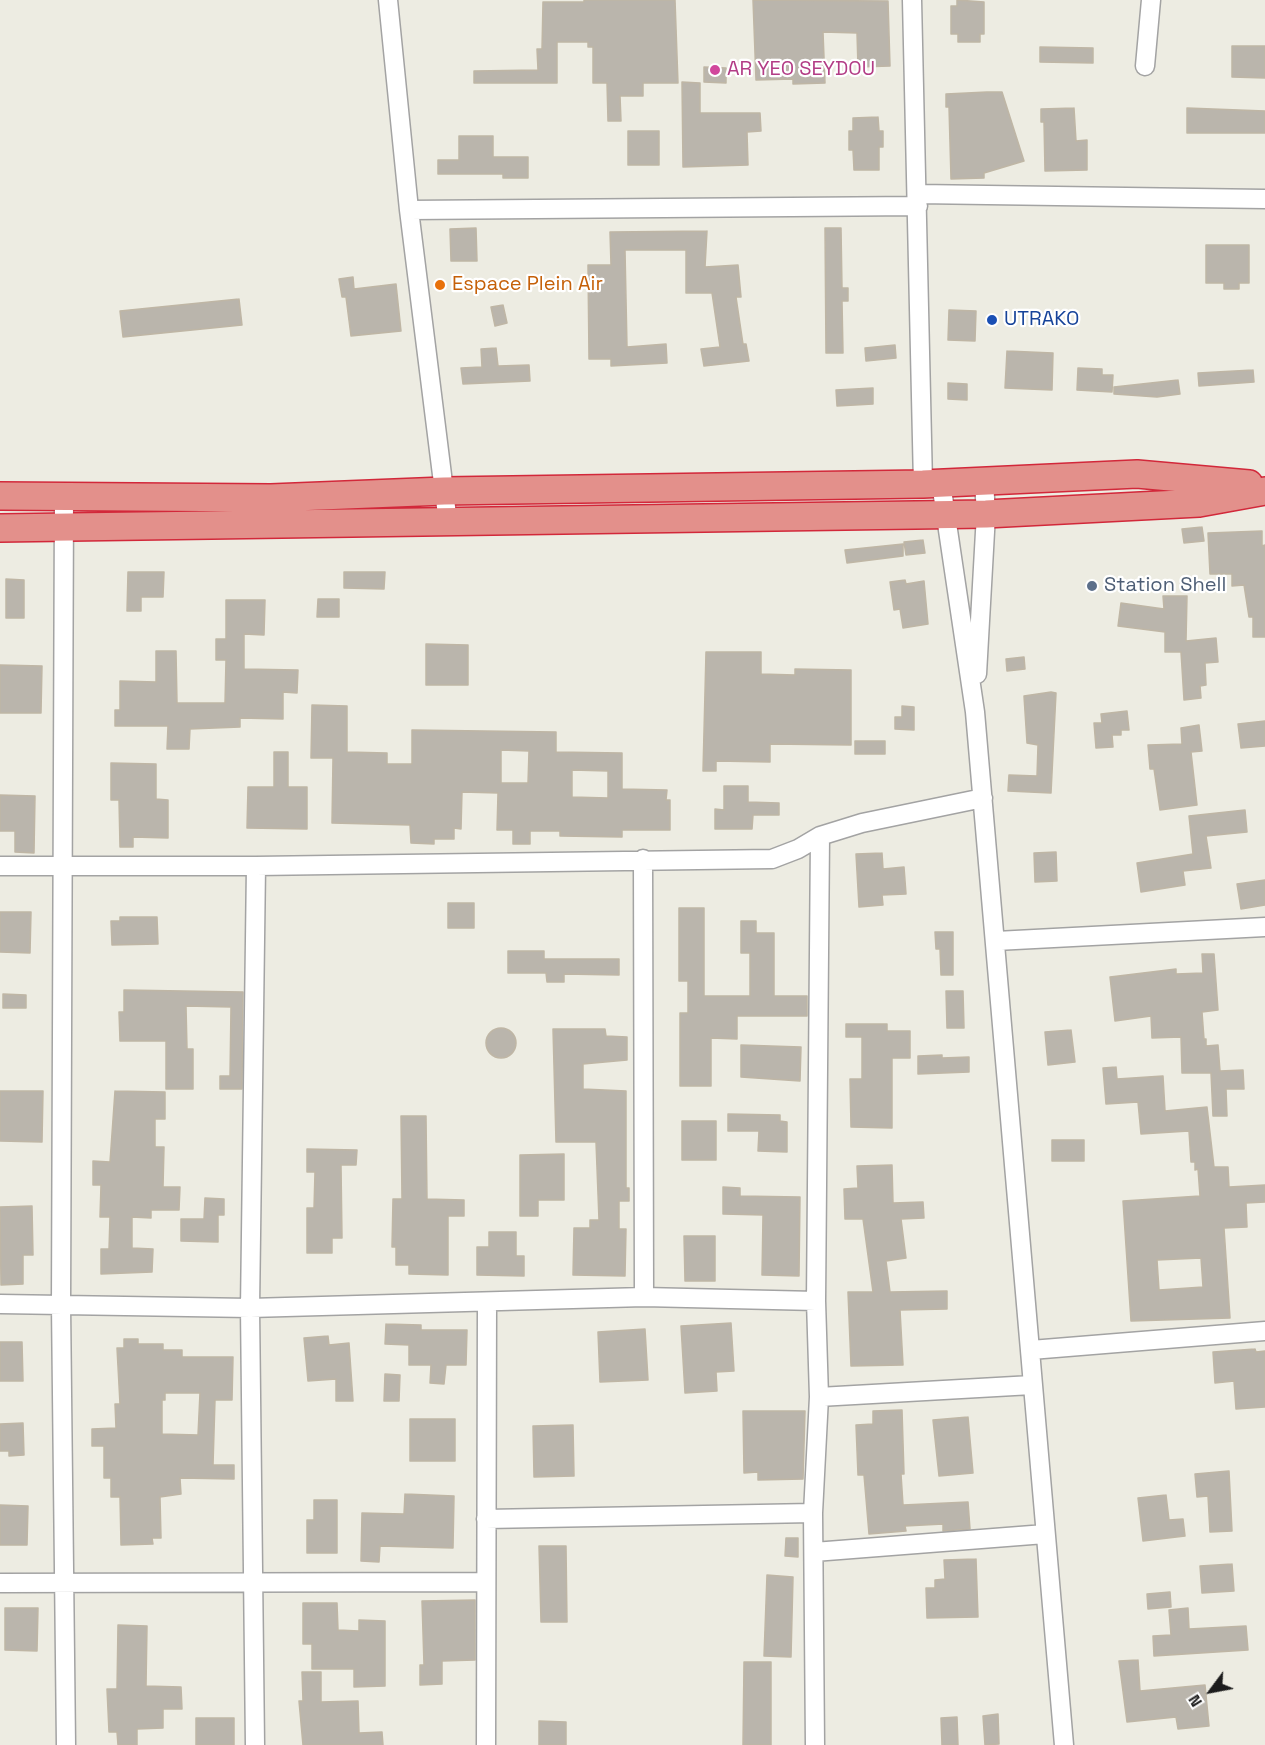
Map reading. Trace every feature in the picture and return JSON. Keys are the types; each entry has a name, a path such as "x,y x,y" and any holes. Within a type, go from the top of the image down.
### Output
{"highway":[{"path":"0,496 271,498 444,491 932,484 1137,474 1265,486"},
{"path":"0,528 986,514 1199,503 1265,491"}],"street":[{"path":"388,0 409,210 448,523"},
{"path":"912,0 918,200 932,484 944,515 975,712 1064,1745"},
{"path":"1145,66 1151,0"},
{"path":"409,210 918,200 1265,199"},
{"path":"975,712 986,514 984,482"},
{"path":"64,497 61,1305 66,1745"},
{"path":"0,866 256,866 772,859 798,849 820,836 862,823 982,798"},
{"path":"815,1745 813,1513 819,1397 816,1301 820,836"},
{"path":"643,859 644,1297"},
{"path":"255,1745 255,1583 250,1308 256,866"},
{"path":"996,941 1265,927"},
{"path":"0,1304 250,1308 644,1297 816,1301"},
{"path":"486,1745 487,1302"},
{"path":"1031,1350 1265,1331"},
{"path":"819,1397 1032,1385"},
{"path":"486,1519 813,1513"},
{"path":"814,1552 1046,1534"},
{"path":"0,1583 486,1582"}],"building":[{"path":"584,0 675,0 678,83 643,83 643,96 620,96 621,121 608,121 607,83 593,83 593,47 588,47 588,42 557,42 557,83 474,83 474,71 538,70 537,49 542,49 543,2 584,2"},
{"path":"753,0 888,1 890,66 858,67 857,33 823,32 825,83 793,84 793,79 756,80"},
{"path":"957,0 984,2 984,34 980,34 980,42 958,42 958,34 951,34 951,6 957,6"},
{"path":"1232,46 1265,46 1265,78 1232,77"},
{"path":"1040,47 1093,48 1093,63 1040,62"},
{"path":"704,67 726,68 726,83 704,82"},
{"path":"682,82 700,83 700,113 760,113 761,131 747,132 748,165 683,167"},
{"path":"1002,92 1024,161 984,173 984,178 951,179 949,107 946,107 946,94"},
{"path":"1074,108 1076,141 1087,140 1087,170 1045,171 1044,122 1041,122 1041,109"},
{"path":"1187,108 1265,111 1265,133 1187,133"},
{"path":"878,117 879,131 883,131 883,147 879,147 879,170 854,170 853,150 849,150 849,131 853,131 853,118"},
{"path":"628,131 659,131 659,165 628,165"},
{"path":"459,136 493,136 493,157 528,157 528,178 503,178 503,174 438,174 438,160 459,160"},
{"path":"476,228 477,261 451,261 450,229"},
{"path":"825,228 841,228 842,288 848,288 848,301 842,301 843,353 826,353"},
{"path":"707,231 705,267 738,265 741,297 736,297 743,344 746,344 749,361 704,366 701,349 720,347 712,293 686,293 686,250 625,250 627,347 666,344 667,363 611,366 611,359 589,359 588,265 611,265 610,232"},
{"path":"1206,245 1249,245 1249,283 1239,283 1239,289 1224,289 1224,283 1206,283"},
{"path":"353,277 354,289 396,284 401,331 351,336 346,297 342,297 339,279"},
{"path":"239,299 242,325 123,337 120,311"},
{"path":"503,305 507,323 495,326 491,307"},
{"path":"949,310 976,311 975,341 948,340"},
{"path":"895,345 896,358 866,361 865,348"},
{"path":"496,348 498,366 529,365 530,381 463,384 461,368 482,367 481,349"},
{"path":"1007,351 1053,353 1052,390 1005,388"},
{"path":"1078,368 1102,369 1102,375 1113,375 1112,392 1077,390"},
{"path":"1253,370 1254,382 1199,386 1198,373"},
{"path":"1178,380 1180,394 1157,397 1114,394 1114,387"},
{"path":"948,383 967,384 967,400 948,399"},
{"path":"873,388 873,404 837,406 836,390"},
{"path":"1202,527 1204,541 1184,543 1182,529"},
{"path":"1262,531 1262,546 1265,545 1265,637 1253,637 1253,617 1249,617 1244,585 1232,586 1232,574 1210,574 1208,533"},
{"path":"923,540 925,553 906,555 904,542"},
{"path":"903,544 903,556 847,563 845,550"},
{"path":"128,572 164,572 163,597 141,597 141,611 127,611"},
{"path":"344,572 385,572 384,589 344,588"},
{"path":"6,579 24,580 24,618 6,618"},
{"path":"905,580 906,584 924,581 928,624 903,628 900,609 894,610 890,582"},
{"path":"1163,596 1187,596 1186,641 1216,638 1218,662 1205,663 1206,685 1200,686 1201,698 1184,700 1181,652 1165,652 1165,632 1118,626 1121,603 1164,609"},
{"path":"318,599 339,599 339,617 317,617"},
{"path":"226,600 265,600 264,635 244,634 244,669 298,670 297,693 283,692 283,719 240,718 240,727 190,729 189,749 167,749 168,726 115,726 115,710 120,710 120,681 156,682 156,651 176,651 177,703 225,703 226,660 216,660 216,639 226,639"},
{"path":"426,644 468,645 468,685 426,685"},
{"path":"706,652 761,652 761,674 795,675 795,669 851,670 851,745 770,744 770,762 716,761 716,771 703,771"},
{"path":"1024,657 1025,669 1007,671 1006,659"},
{"path":"0,665 42,666 41,713 0,713"},
{"path":"1056,693 1051,793 1008,791 1009,775 1037,776 1038,745 1027,743 1024,696"},
{"path":"312,705 347,706 347,752 387,753 387,764 412,764 412,730 556,732 556,752 622,753 622,789 667,790 666,800 670,800 670,830 622,830 622,837 560,836 560,831 530,831 530,844 513,844 513,830 497,830 498,793 462,792 461,829 454,828 454,839 434,839 434,844 411,843 410,825 332,823 333,758 311,758","holes":["501,750 529,751 528,783 501,783","572,770 608,771 608,798 572,797"]},
{"path":"902,706 914,707 914,730 895,729 895,717 902,717"},
{"path":"1127,711 1129,730 1121,730 1121,735 1112,735 1113,747 1096,748 1094,723 1102,723 1101,714"},
{"path":"1265,721 1265,746 1241,748 1238,724"},
{"path":"1199,725 1202,751 1191,752 1197,805 1160,810 1154,769 1150,769 1148,745 1182,744 1181,728"},
{"path":"855,741 885,741 885,754 855,754"},
{"path":"274,752 288,752 288,787 307,787 307,829 247,828 248,787 274,787"},
{"path":"111,763 156,764 156,799 168,800 168,838 133,837 133,847 120,847 119,800 111,800"},
{"path":"724,786 748,786 748,802 779,803 779,815 753,815 752,829 715,829 715,809 724,810"},
{"path":"0,795 35,796 34,853 15,852 15,831 0,831"},
{"path":"1245,810 1247,832 1206,836 1211,868 1183,871 1185,885 1141,892 1137,863 1193,854 1189,816"},
{"path":"1056,852 1057,881 1035,882 1034,853"},
{"path":"882,853 883,869 904,867 906,894 882,895 883,905 859,907 856,854"},
{"path":"1265,880 1265,905 1241,909 1237,884"},
{"path":"448,903 474,903 474,928 448,928"},
{"path":"679,908 704,908 704,996 750,996 750,953 741,953 741,921 756,921 756,933 774,933 774,996 807,996 807,1016 737,1016 737,1039 711,1038 711,1086 680,1086 680,1013 688,1013 688,981 679,981"},
{"path":"0,912 31,912 30,953 0,952"},
{"path":"120,917 157,917 158,944 112,945 111,921 120,921"},
{"path":"935,932 953,932 953,975 941,975 940,949 936,949"},
{"path":"508,951 544,951 544,959 619,959 619,975 564,974 564,982 547,982 546,973 508,973"},
{"path":"1202,954 1214,954 1218,1010 1202,1012 1206,1046 1218,1045 1220,1071 1243,1070 1244,1089 1226,1089 1227,1116 1213,1116 1211,1073 1182,1073 1181,1037 1152,1038 1151,1016 1115,1021 1110,977 1176,969 1176,974 1203,973"},
{"path":"124,990 243,992 242,1089 220,1089 220,1076 230,1076 231,1007 186,1006 187,1049 193,1049 193,1089 166,1089 166,1041 120,1041 119,1012 124,1012"},
{"path":"946,991 963,991 964,1028 947,1028"},
{"path":"3,994 26,995 26,1008 3,1008"},
{"path":"846,1024 887,1024 887,1031 910,1031 910,1058 892,1058 892,1128 851,1127 850,1079 862,1079 862,1037 846,1037"},
{"path":"501,1028 512,1032 516,1043 512,1054 501,1058 490,1054 486,1043 490,1032"},
{"path":"553,1029 605,1029 606,1036 627,1037 627,1060 583,1064 583,1089 626,1091 626,1188 629,1188 629,1201 619,1201 619,1229 626,1229 625,1276 573,1275 574,1228 590,1228 590,1220 599,1220 596,1142 556,1142"},
{"path":"1071,1030 1075,1062 1048,1065 1045,1032"},
{"path":"741,1045 801,1047 800,1081 741,1077"},
{"path":"942,1055 942,1058 969,1057 969,1072 918,1074 918,1056"},
{"path":"1116,1067 1117,1079 1163,1076 1165,1111 1207,1107 1214,1167 1228,1167 1229,1187 1265,1185 1265,1202 1246,1203 1247,1227 1224,1228 1230,1318 1131,1321 1123,1201 1200,1196 1198,1169 1195,1170 1195,1162 1191,1162 1189,1131 1141,1134 1138,1102 1106,1104 1103,1068","holes":["1201,1258 1203,1287 1159,1290 1157,1260"]},
{"path":"0,1091 43,1091 42,1142 0,1141"},
{"path":"115,1091 165,1092 165,1119 155,1119 155,1147 164,1147 163,1187 180,1187 179,1210 151,1210 151,1218 132,1217 132,1248 153,1249 152,1272 101,1274 101,1249 109,1249 110,1217 100,1217 101,1185 93,1185 93,1161 110,1162"},
{"path":"728,1114 780,1115 780,1121 787,1122 787,1152 758,1151 759,1131 728,1131"},
{"path":"401,1116 426,1116 427,1199 464,1200 464,1216 448,1216 448,1275 409,1274 409,1265 396,1265 396,1247 392,1247 393,1199 402,1199"},
{"path":"682,1121 716,1121 716,1160 682,1160"},
{"path":"1052,1140 1084,1140 1084,1161 1052,1161"},
{"path":"307,1149 357,1150 356,1165 341,1165 342,1238 332,1238 332,1253 307,1253 307,1208 314,1208 315,1172 307,1172"},
{"path":"564,1154 564,1200 538,1200 538,1216 520,1216 520,1155"},
{"path":"892,1165 893,1203 923,1202 924,1218 901,1219 906,1258 886,1261 890,1292 947,1291 947,1309 900,1310 903,1365 851,1366 848,1292 873,1292 863,1219 845,1219 844,1189 858,1188 857,1166"},
{"path":"723,1187 740,1188 740,1196 800,1197 799,1276 762,1275 763,1215 723,1214"},
{"path":"205,1198 224,1199 224,1215 218,1215 218,1242 181,1241 181,1219 204,1219"},
{"path":"32,1206 33,1255 23,1255 23,1284 1,1285 0,1207"},
{"path":"489,1232 516,1232 516,1256 524,1256 524,1276 477,1275 477,1247 489,1247"},
{"path":"684,1236 715,1236 715,1281 685,1281"},
{"path":"731,1323 734,1371 716,1372 717,1391 685,1393 681,1326"},
{"path":"386,1324 421,1325 421,1330 467,1330 466,1365 446,1365 444,1384 430,1383 431,1365 409,1365 409,1345 385,1344"},
{"path":"645,1329 648,1380 600,1382 598,1332"},
{"path":"328,1336 329,1345 349,1343 353,1401 336,1401 336,1379 308,1381 304,1338"},
{"path":"124,1339 138,1339 138,1344 163,1344 163,1350 182,1350 182,1357 233,1357 232,1400 215,1400 213,1465 234,1465 234,1479 180,1478 181,1494 160,1497 161,1538 152,1538 153,1544 121,1545 120,1497 111,1497 111,1478 104,1478 104,1446 92,1446 92,1429 116,1428 115,1404 120,1404 117,1348 124,1348","holes":["165,1393 200,1393 198,1435 162,1434 162,1400 165,1400"]},
{"path":"0,1342 22,1342 23,1381 0,1381"},
{"path":"1255,1349 1256,1352 1265,1351 1265,1407 1236,1409 1234,1381 1215,1383 1213,1352"},
{"path":"385,1374 400,1375 399,1401 384,1401"},
{"path":"902,1410 903,1505 968,1502 970,1529 943,1531 943,1524 905,1526 906,1531 869,1534 864,1475 858,1475 856,1425 873,1424 873,1411"},
{"path":"743,1411 805,1411 803,1479 758,1480 758,1472 744,1473"},
{"path":"968,1417 973,1473 939,1476 933,1420"},
{"path":"410,1419 455,1419 455,1461 410,1461"},
{"path":"23,1423 24,1455 9,1456 9,1451 0,1451 0,1424"},
{"path":"573,1425 574,1476 534,1477 533,1426"},
{"path":"1229,1471 1232,1531 1210,1532 1208,1496 1197,1497 1195,1474"},
{"path":"405,1494 454,1496 453,1548 380,1546 379,1562 361,1561 362,1513 404,1514"},
{"path":"1166,1495 1169,1520 1183,1519 1185,1536 1143,1541 1138,1498"},
{"path":"314,1500 337,1500 337,1553 307,1553 307,1520 314,1520"},
{"path":"0,1505 28,1506 27,1545 0,1545"},
{"path":"786,1538 798,1538 798,1557 785,1556"},
{"path":"539,1546 566,1546 567,1622 541,1622"},
{"path":"976,1559 978,1617 927,1618 926,1588 935,1588 935,1580 945,1579 944,1560"},
{"path":"1232,1564 1234,1591 1202,1593 1200,1566"},
{"path":"767,1575 793,1577 791,1657 764,1656"},
{"path":"1170,1592 1171,1607 1148,1609 1147,1594"},
{"path":"475,1600 475,1660 442,1661 442,1684 420,1685 420,1665 424,1665 422,1601"},
{"path":"303,1603 337,1603 338,1630 359,1631 359,1620 385,1621 385,1686 354,1687 354,1669 312,1669 312,1644 303,1644"},
{"path":"5,1608 38,1608 37,1651 5,1650"},
{"path":"1188,1608 1189,1629 1246,1626 1248,1650 1154,1656 1153,1636 1171,1635 1169,1610"},
{"path":"118,1625 147,1626 146,1686 181,1687 182,1709 163,1709 163,1728 137,1729 137,1745 118,1745 117,1732 109,1732 107,1689 117,1689"},
{"path":"1138,1660 1140,1691 1205,1685 1209,1726 1178,1729 1176,1717 1127,1722 1119,1661"},
{"path":"744,1662 771,1662 771,1745 743,1745"},
{"path":"302,1672 321,1672 321,1702 358,1701 359,1733 382,1732 383,1745 303,1745 299,1701 303,1701"},
{"path":"998,1714 999,1744 985,1745 983,1716"},
{"path":"957,1717 958,1745 942,1745 941,1718"},
{"path":"196,1718 234,1718 234,1745 196,1745"},
{"path":"539,1721 566,1722 566,1745 539,1745"}],"place":[{"name":"AR YEO SEYDOU","path":"715,70"},
{"name":"Espace Plein Air","path":"440,285"},
{"name":"UTRAKO","path":"992,320"},
{"name":"Station Shell","path":"1092,586"}]}
